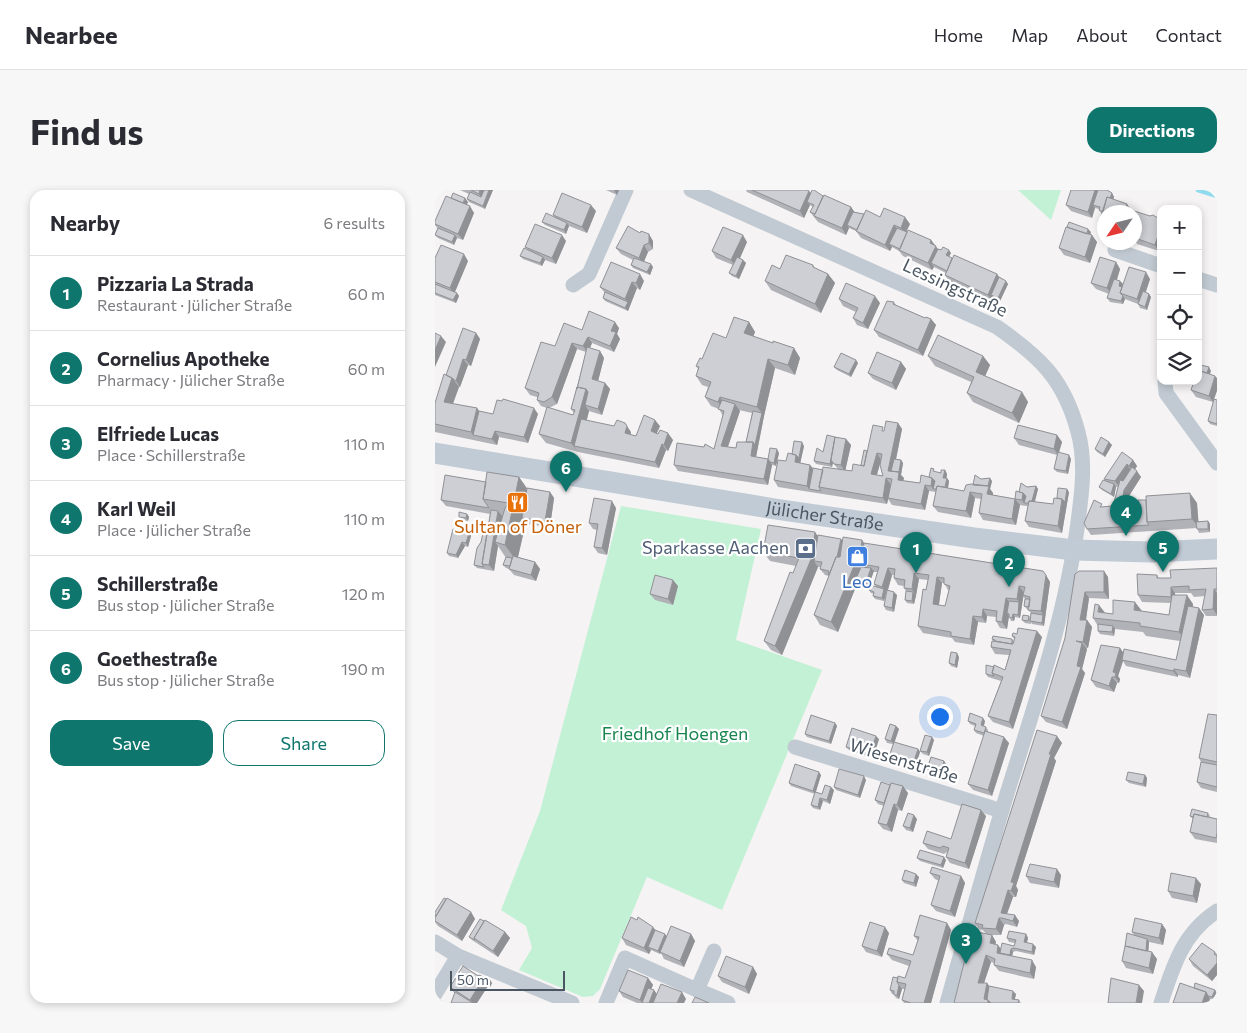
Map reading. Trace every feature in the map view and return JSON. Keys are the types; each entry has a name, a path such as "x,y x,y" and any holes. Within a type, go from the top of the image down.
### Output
{"main road":[{"name":"Jülicher Straße","path":"435,454 775,509 1074,550 1151,552 1217,549"}],"street":[{"path":"573,285 589,274 626,190"},
{"name":"Lessingstraße","path":"691,190 997,327 1040,359 1058,384 1078,432 1083,482 1074,550 1050,657 1002,811 947,1003"},
{"path":"1115,250 1157,265"},
{"path":"1202,280 1217,285"},
{"path":"1165,385 1166,393 1217,463"},
{"name":"Wiesenstraße","path":"795,747 1002,811"},
{"path":"1161,1003 1182,946 1204,919 1217,911"},
{"path":"435,942 458,956 572,1003"},
{"path":"697,990 714,951"},
{"path":"435,994 458,956"},
{"path":"606,1003 625,958 728,1003"}],"green space":[{"path":"1018,190 1061,190 1051,220"},
{"name":"Friedhof Hoengen","path":"621,506 761,529 736,640 822,670 722,910 647,877 600,989 593,996 583,997 519,970 532,948 526,926 501,910 540,811"}],"building":[{"path":"471,190 480,190 479,194"},
{"path":"484,190 489,190 483,206 467,199 470,192 481,197"},
{"path":"752,190 807,190 809,191 800,211"},
{"path":"812,190 823,196 815,214 810,212 814,205 807,202"},
{"path":"1071,190 1095,190 1088,212 1066,205"},
{"path":"1098,190 1107,190 1112,193 1110,198 1107,197 1105,205 1093,205"},
{"path":"453,193 465,198 463,203 451,198"},
{"path":"562,193 591,205 582,227 553,215"},
{"path":"824,195 851,207 842,228 814,216"},
{"path":"446,196 470,206 458,234 435,224"},
{"path":"1107,197 1127,204 1127,205 1104,205"},
{"path":"884,208 905,217 901,228 894,225 885,245 856,231 866,210 880,217"},
{"path":"853,212 864,214 857,230 847,225"},
{"path":"546,213 567,223 564,230 542,222"},
{"path":"1142,214 1157,218 1157,239 1155,245 1142,240"},
{"path":"1069,222 1088,229 1087,234 1067,227"},
{"path":"535,224 562,235 552,258 525,247"},
{"path":"628,226 640,233 641,231 649,234 649,243 644,245 639,258 616,248"},
{"path":"723,227 743,235 731,260 712,251"},
{"path":"1066,227 1092,235 1085,257 1059,248"},
{"path":"438,228 455,235 452,242 435,235"},
{"path":"897,228 907,232 900,249 889,244"},
{"path":"908,230 931,240 930,243 936,246 928,263 899,250"},
{"path":"441,245 464,254 450,288 435,282 435,258"},
{"path":"943,247 949,250 946,255 952,258 947,271 931,263 938,249 941,250"},
{"path":"524,248 543,257 540,263 520,256"},
{"path":"786,255 813,265 813,267 828,274 815,304 765,281 772,265 780,269"},
{"path":"954,255 997,274 988,295 945,275"},
{"path":"737,257 743,260 736,276 729,273"},
{"path":"1100,257 1116,262 1107,288 1091,283"},
{"path":"634,258 651,264 647,272 631,265"},
{"path":"611,262 640,274 636,283 632,282 625,299 600,287"},
{"path":"1129,267 1146,272 1137,299 1120,293"},
{"path":"999,277 1006,281 998,298 991,295"},
{"path":"1114,279 1120,281 1119,286 1122,287 1120,293 1123,296 1121,301 1107,298"},
{"path":"846,283 875,296 863,323 853,318 858,308 839,299"},
{"path":"435,284 457,293 453,300 435,293"},
{"path":"1143,291 1149,294 1145,307 1138,304"},
{"path":"605,292 628,302 625,308 603,298"},
{"path":"887,301 894,302 893,304 931,319 918,350 874,330"},
{"path":"589,311 615,322 611,331 616,332 610,346 588,337 583,346 572,343 552,397 544,402 537,400 539,393 525,388 541,342 555,346 564,323 582,330"},
{"path":"734,317 749,322 744,333 794,348 788,365 768,359 757,407 720,397 718,402 705,397 711,382 696,376 699,367 696,366 700,358 702,359 713,333 726,338"},
{"path":"463,328 476,333 466,360 463,359 456,381 446,375"},
{"path":"435,333 441,336 435,350"},
{"path":"938,335 983,356 976,372 1022,392 1012,413 967,393 974,377 928,356"},
{"path":"587,347 600,351 592,379 605,383 598,409 585,405 588,392 586,389 577,387"},
{"path":"877,352 901,362 892,383 868,373"},
{"path":"841,353 856,360 849,374 834,367"},
{"path":"1202,365 1209,367 1207,373 1202,372"},
{"path":"1202,371 1215,376 1209,396 1191,390 1193,385 1202,385"},
{"path":"444,374 452,378 444,402 477,408 471,432 435,424 435,403"},
{"path":"577,387 586,389 571,443 539,434 547,407 573,415 575,410 571,409"},
{"path":"503,399 534,408 524,437 495,431 492,439 473,435 479,411 493,414 497,400 502,401"},
{"path":"1214,399 1217,400 1217,424 1208,421"},
{"path":"722,400 735,404 721,446 736,448 737,442 753,442 751,456 768,459 764,479 674,465 677,443 704,447 705,444 714,449 724,411 718,409"},
{"path":"753,411 762,413 755,445 753,442 746,442"},
{"path":"644,415 655,420 651,431 658,434 660,430 668,433 655,462 574,446 581,419 614,426 617,420 625,423 627,426 625,433 636,436"},
{"path":"886,421 898,423 888,471 899,472 898,480 920,483 921,475 932,478 931,486 925,485 921,504 888,498 892,479 886,478 883,498 819,487 823,467 852,471 853,464 864,466 873,425 883,427 882,431 884,431","holes":["877,453 882,454 880,465 883,476 871,474"]},
{"path":"1018,425 1057,435 1054,449 1014,438"},
{"path":"827,435 835,437 830,464 814,461 817,448 823,452"},
{"path":"835,437 846,439 841,465 834,464 831,460"},
{"path":"1101,437 1109,442 1103,454 1095,449"},
{"path":"794,441 802,442 799,458 792,454"},
{"path":"770,448 777,449 774,463 768,459"},
{"path":"864,450 867,451 864,466 861,465"},
{"path":"1058,452 1069,455 1066,471 1054,469"},
{"path":"1122,452 1133,460 1129,466 1127,464 1115,481 1104,479"},
{"path":"788,453 796,455 795,462 810,465 807,486 774,480 778,460 786,461"},
{"path":"894,459 901,460 899,472 891,471"},
{"path":"1132,467 1137,471 1124,490 1122,506 1139,505 1138,500 1146,500 1147,522 1149,525 1087,529 1084,523 1094,500 1102,504 1100,507 1113,506 1120,480 1123,481"},
{"path":"813,468 823,470 819,487 821,491 809,489"},
{"path":"931,468 934,469 933,471 941,473 941,470 945,470 943,478 947,478 945,487 937,486 936,489 933,489 935,481 929,477"},
{"path":"487,472 519,477 505,545 495,542 505,508 509,503 483,499"},
{"path":"445,475 486,482 483,499 489,508 441,500"},
{"path":"975,475 981,479 990,478 988,486 973,485"},
{"path":"1103,480 1114,484 1111,494 1099,487"},
{"path":"1021,483 1027,487 1036,486 1032,501 1028,503 1024,503 1026,496 1019,492"},
{"path":"966,485 989,486 987,494 1015,499 1012,519 979,513 982,494 970,492 966,511 933,506 937,486 964,491"},
{"path":"527,488 550,492 545,521 522,518"},
{"path":"1058,488 1067,489 1065,502 1057,498"},
{"path":"1016,491 1023,493 1022,500 1015,499"},
{"path":"1190,493 1192,519 1147,522 1146,496"},
{"path":"594,498 612,501 602,548 594,547 598,524 589,523"},
{"path":"1054,498 1062,499 1058,526 1025,521 1029,501 1053,504"},
{"path":"491,510 498,511 489,565 482,564"},
{"path":"459,512 467,514 466,518 459,517"},
{"path":"1208,521 1208,529 1197,529 1196,522"},
{"path":"768,525 815,532 812,557 775,646 764,641 790,572 793,573 799,558 763,552"},
{"path":"453,529 469,533 466,543 462,542 456,555 447,553"},
{"path":"483,533 487,533 482,564 484,567 474,565 477,548"},
{"path":"818,535 841,539 837,557 829,575 829,571 820,569 822,562 814,561"},
{"path":"843,537 862,540 859,561 856,561 831,622 814,615 836,557 840,557"},
{"path":"864,543 1043,571 1046,575 1041,611 1028,610 1030,597 1023,595 1025,587 1019,586 1017,599 1006,598 1002,622 996,621 997,611 983,609 982,617 973,616 970,639 951,636 951,632 918,626 923,589 926,590 929,575 914,573 912,589 904,588 905,580 894,578 895,569 888,568 882,587 874,584 879,567 861,564","holes":["937,577 944,578 944,584 950,586 945,606 933,604"]},
{"path":"513,556 535,562 531,575 509,569"},
{"path":"506,557 512,558 510,566 503,565"},
{"path":"861,567 871,568 865,585 855,581"},
{"path":"1217,568 1217,589 1214,589 1213,609 1202,610 1206,589 1189,590 1189,586 1171,587 1171,597 1138,595 1137,574 1157,575 1157,578 1171,578 1170,570"},
{"path":"1079,571 1104,571 1104,592 1085,592 1080,620 1087,620 1083,642 1076,641 1082,643 1077,666 1081,667 1062,722 1041,716 1065,638 1075,574"},
{"path":"655,575 673,580 668,599 650,594"},
{"path":"870,585 884,589 882,598 873,596 874,592 869,590"},
{"path":"887,590 894,592 892,608 884,606"},
{"path":"906,591 913,592 912,601 905,600"},
{"path":"1172,595 1187,595 1179,632 1140,626 1140,623 1093,618 1095,604 1099,605 1098,612 1113,614 1113,600 1135,602 1134,610 1169,615"},
{"path":"1025,599 1030,599 1029,607 1024,606"},
{"path":"1009,601 1019,602 1018,615 1013,614 1012,618 1007,613"},
{"path":"1188,606 1199,608 1186,671 1174,669 1173,671 1122,660 1124,649 1176,660"},
{"path":"1031,613 1043,615 1042,623 1030,621"},
{"path":"1023,615 1029,616 1028,621 1022,620"},
{"path":"1098,624 1113,626 1112,632 1098,631"},
{"path":"1018,628 1037,631 1009,722 988,716 1003,677 992,673 994,665 1005,670 1011,650 991,647 992,641 1013,644 1015,637 1012,636 1013,633 1017,634"},
{"path":"993,636 1012,639 1012,644 995,641 992,639"},
{"path":"1101,645 1120,648 1113,672 1116,673 1115,677 1112,677 1109,686 1091,680"},
{"path":"951,652 957,653 955,665 949,663"},
{"path":"986,665 994,667 992,673 994,676 986,674"},
{"path":"970,713 983,718 981,725 986,727 984,733 974,730 976,724 968,721"},
{"path":"1208,714 1217,715 1217,762 1199,758"},
{"path":"811,715 835,723 829,741 805,734"},
{"path":"890,724 896,726 891,741 885,739"},
{"path":"852,728 876,736 870,754 846,747"},
{"path":"1037,730 1057,736 1049,754 1051,754 1011,882 1014,883 1011,891 1008,890 1001,913 1015,915 1013,921 999,918 996,929 982,928 983,925 975,923"},
{"path":"985,731 1004,737 988,790 968,784"},
{"path":"925,735 932,737 927,752 920,751"},
{"path":"894,742 918,749 912,767 888,760"},
{"path":"931,757 944,761 940,773 927,769"},
{"path":"1201,762 1217,765 1217,787 1197,782"},
{"path":"795,764 819,772 813,791 789,783"},
{"path":"839,769 864,776 858,795 834,787"},
{"path":"1128,772 1145,775 1143,784 1126,780"},
{"path":"881,782 890,785 884,803 875,800"},
{"path":"891,783 903,786 897,805 894,804 887,825 878,823"},
{"path":"825,785 831,787 827,800 820,798 818,807 811,805 815,792 822,794"},
{"path":"962,804 981,810 965,863 946,857 949,848 943,846 940,848 923,843 927,831 951,839"},
{"path":"1192,809 1208,813 1207,817 1194,814 1193,817 1190,816"},
{"path":"908,813 914,815 910,828 903,826"},
{"path":"1194,814 1217,819 1216,838 1190,832"},
{"path":"920,850 944,857 941,865 917,858"},
{"path":"1030,864 1057,869 1054,882 1026,876"},
{"path":"932,867 961,876 950,911 931,905 940,876 930,873"},
{"path":"905,870 916,874 914,883 902,880"},
{"path":"1171,873 1196,878 1193,896 1168,891"},
{"path":"444,898 446,899 436,916 435,912"},
{"path":"447,898 471,912 457,935 435,921"},
{"path":"920,915 947,923 924,1003 911,1003 902,1000 906,984 897,982 898,976 905,978 911,961 887,954 889,948 913,955 919,937 914,936"},
{"path":"631,917 637,920 638,917 653,927 644,948 622,938"},
{"path":"1135,918 1162,924 1159,938 1132,932"},
{"path":"480,919 484,921 474,938 475,940 469,937"},
{"path":"485,920 505,932 493,951 474,938"},
{"path":"870,922 885,927 877,951 862,946"},
{"path":"671,926 691,934 680,961 660,952"},
{"path":"655,930 665,934 658,951 648,947"},
{"path":"972,931 992,935 990,943 998,945 997,953 1032,960 1030,973 994,965 995,959 986,955 978,983 987,983 984,999 988,1000 988,1003 954,1003"},
{"path":"1009,931 1026,934 1024,942 1033,944 1032,952 1014,948 1011,949 1010,955 1000,953 1002,943 1014,946 1016,940 1007,938"},
{"path":"1127,933 1147,939 1146,951 1125,946"},
{"path":"1202,943 1215,952 1214,954 1217,956 1217,963 1207,975 1189,959"},
{"path":"1125,946 1152,952 1149,968 1122,961"},
{"path":"726,956 753,967 745,987 718,976"},
{"path":"463,966 483,979 470,1000 450,987"},
{"path":"628,970 648,978 640,1000 619,991"},
{"path":"478,976 490,980 488,984"},
{"path":"893,977 898,978 897,995 894,995 894,991 890,990"},
{"path":"1111,978 1139,985 1136,1003 1108,1003"},
{"path":"1180,983 1206,992 1202,1003 1173,1003"},
{"path":"1195,983 1215,990 1212,997 1208,996 1206,992 1194,988"},
{"path":"661,984 682,992 677,1003 653,1003"},
{"path":"989,986 1013,991 1012,999 1019,1000 1018,1003 991,1003 987,999"},
{"path":"648,988 654,990 649,1003 642,1003"},
{"path":"455,992 473,1003 451,1003"},
{"path":"695,997 709,1003 692,1003"}],"waterway":[{"path":"1198,190 1217,196"}],"place":[{"name":"Goethestraße","path":"566,492"},
{"name":"Sultan of Döner","path":"518,502"},
{"name":"Karl Weil","path":"1126,536"},
{"name":"Sparkasse Aachen","path":"805,548"},
{"name":"Leo","path":"857,557"},
{"name":"Schillerstraße","path":"1163,572"},
{"name":"Pizzaria La Strada","path":"916,573"},
{"name":"Cornelius Apotheke","path":"1009,587"},
{"name":"Elfriede Lucas","path":"966,964"}]}
